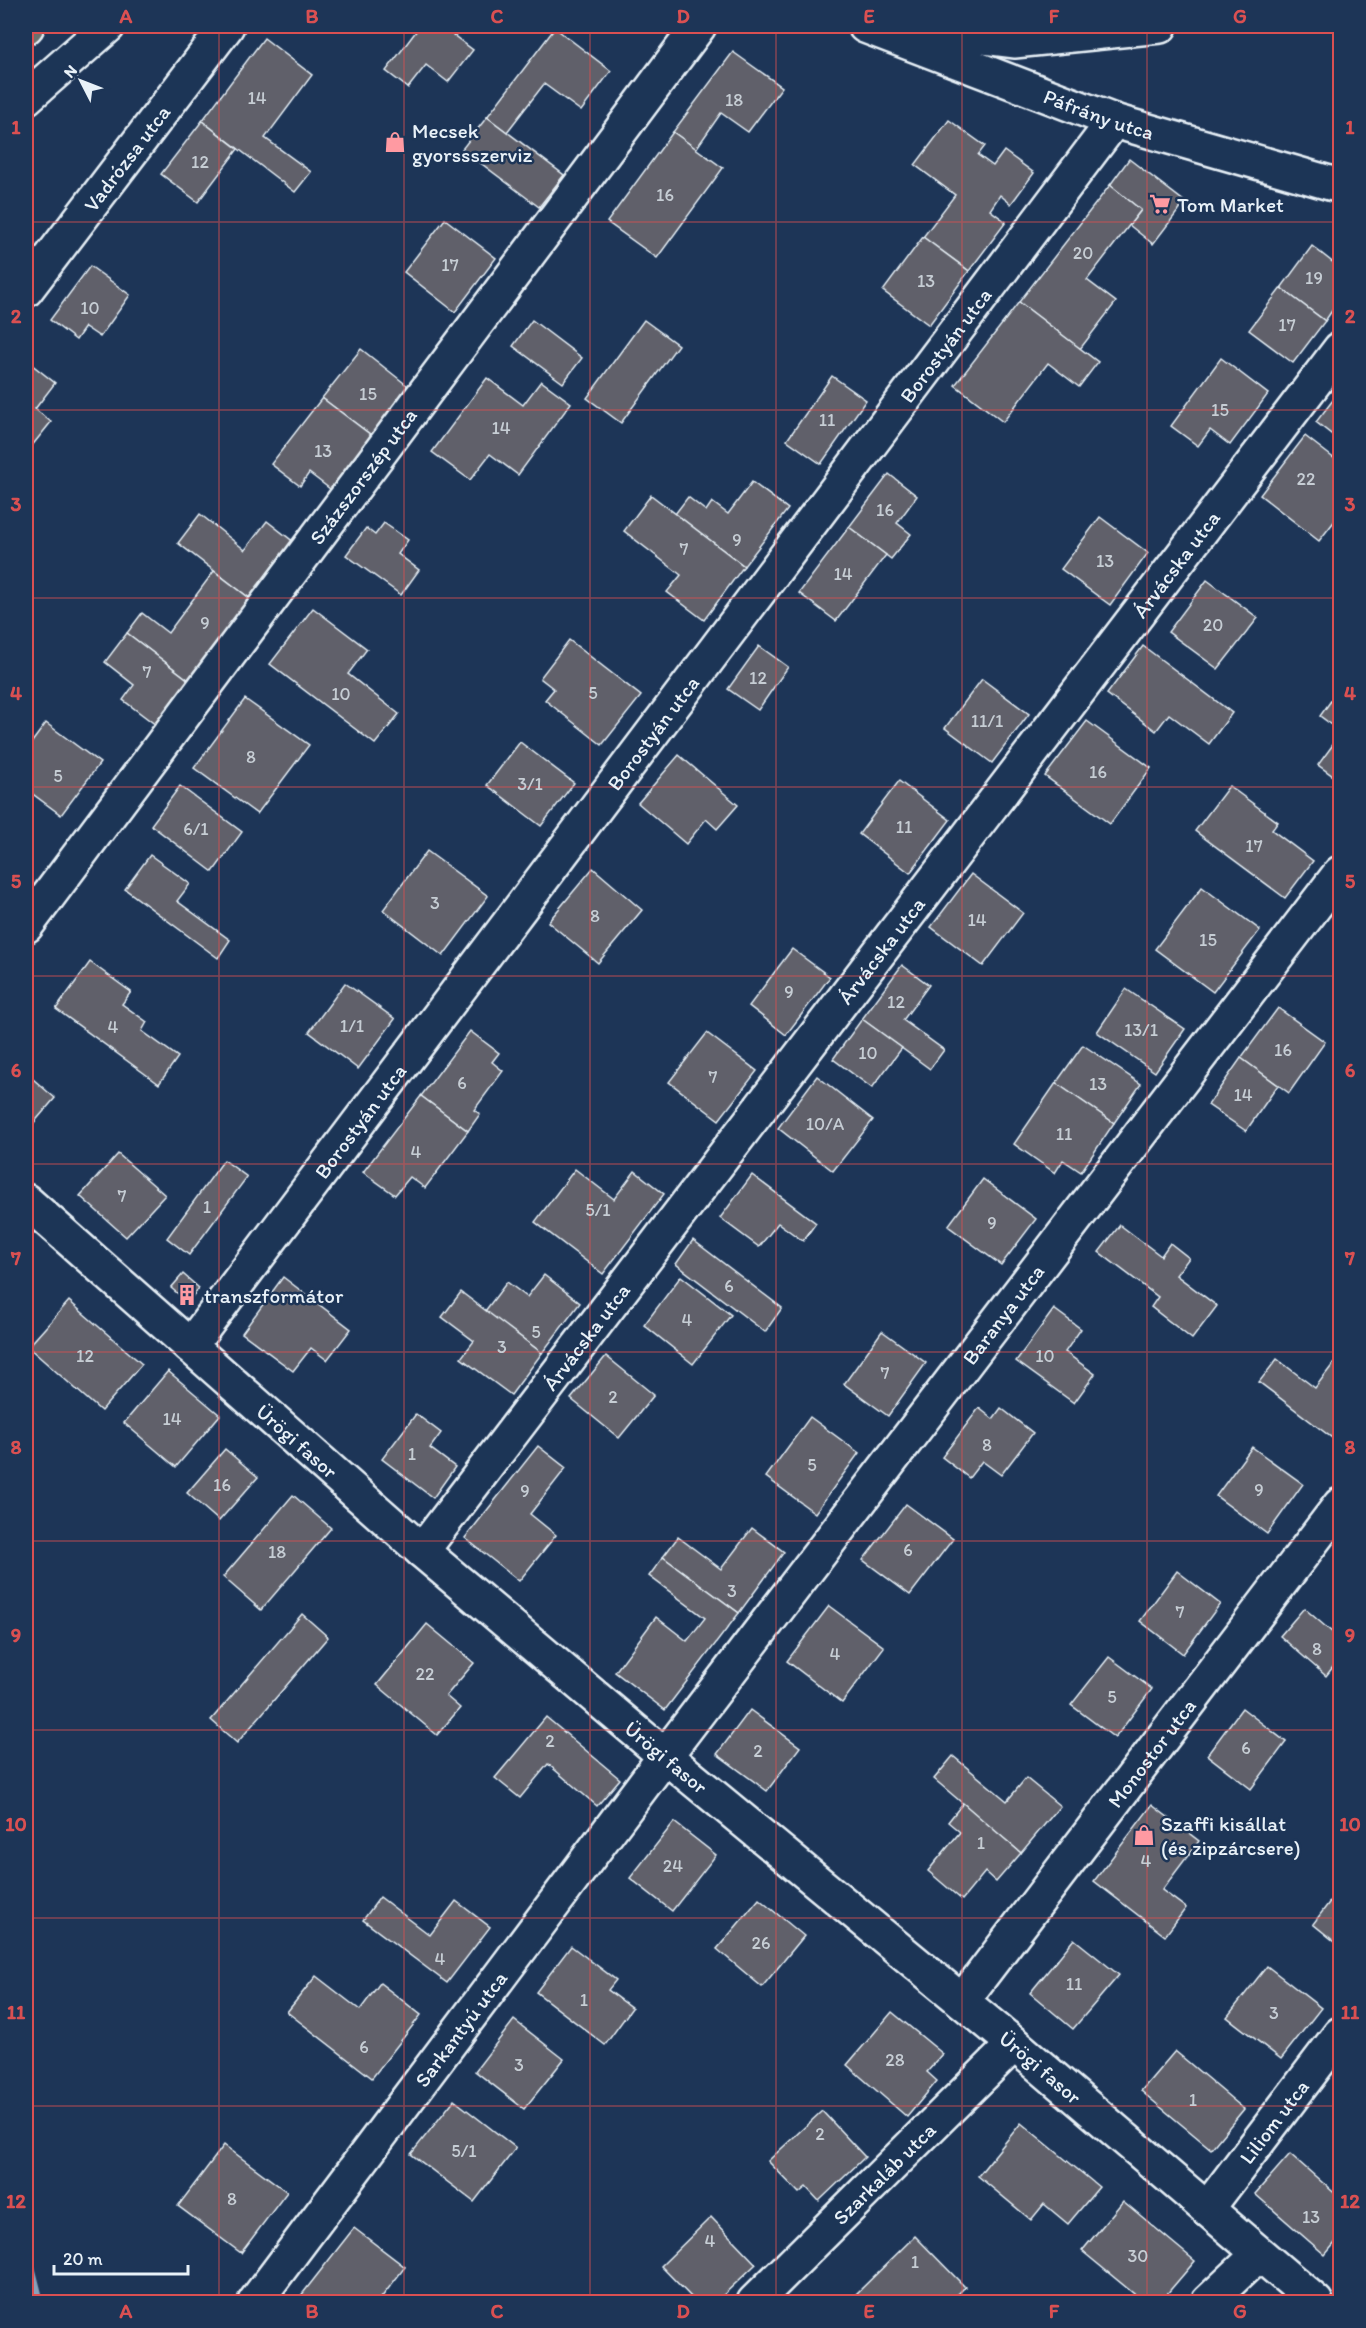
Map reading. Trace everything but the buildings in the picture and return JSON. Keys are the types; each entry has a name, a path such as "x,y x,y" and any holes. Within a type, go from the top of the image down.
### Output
{"street":[{"path":"26,98 108,26"},
{"name":"Vadrózsa utca","path":"26,290 227,26"},
{"name":"Százszorszép utca","path":"26,926 699,26"},
{"name":"Páfrány utca","path":"865,26 1114,120 1341,186"},
{"path":"894,26 1014,41 1160,26"},
{"name":"Borostyán utca","path":"190,1346 1114,120"},
{"name":"Árvácska utca","path":"422,1551 1341,349"},
{"name":"Baranya utca","path":"665,1756 1341,873"},
{"name":"Ürögi fasor","path":"26,1201 422,1551 665,1756 1014,2044 1316,2302"},
{"name":"Monostor utca","path":"962,2001 1341,1505"},
{"name":"Sarkantyú utca","path":"255,2302 665,1756"},
{"name":"Liliom utca","path":"1207,2209 1341,2034"},
{"name":"Szarkaláb utca","path":"754,2302 1014,2044"},
{"path":"1208,2302 1259,2254"}],"waterway":[{"path":"26,2259 37,2302"}],"place":[{"name":"Mecsek gyorssszerviz","path":"395,142"},
{"name":"Tom Market","path":"1160,204"},
{"name":"transzformátor","path":"187,1295"},
{"name":"Szaffi kisállat (és zipzárcsere)","path":"1144,1835"}]}
